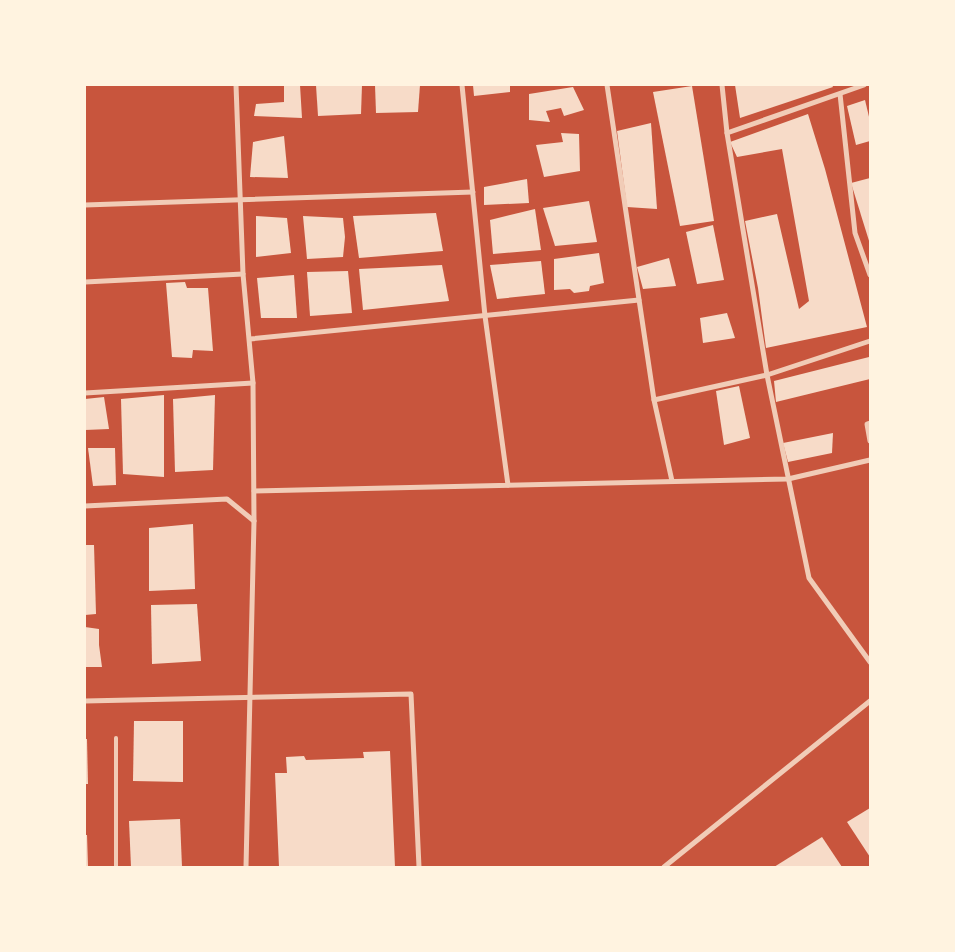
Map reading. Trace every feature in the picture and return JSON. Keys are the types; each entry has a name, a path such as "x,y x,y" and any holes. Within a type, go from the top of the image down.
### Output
{"street":[{"path":"236,85 243,274 253,383 254,521 246,867"},
{"path":"462,85 485,316 508,485"},
{"path":"607,85 654,400 672,482"},
{"path":"722,85 727,133 767,375 808,578 870,662"},
{"path":"727,133 864,85"},
{"path":"840,94 856,233 870,275"},
{"path":"85,206 473,192"},
{"path":"85,282 243,274"},
{"path":"250,339 639,300"},
{"path":"654,400 767,375 870,341"},
{"path":"85,393 253,383"},
{"path":"870,423 867,424 870,441"},
{"path":"254,491 788,479 870,460"},
{"path":"85,506 227,499 254,521"},
{"path":"85,702 411,694 419,867"},
{"path":"664,867 870,701"}],"lane":[{"path":"116,738 116,867"}],"building":[{"path":"284,85 300,85 302,118 254,116 256,104 284,102"},
{"path":"316,85 362,85 361,114 318,116"},
{"path":"375,85 420,85 418,112 376,113"},
{"path":"473,85 510,85 510,92 474,96"},
{"path":"735,85 832,85 833,87 740,118"},
{"path":"692,86 714,221 680,226 653,92"},
{"path":"573,87 584,110 564,116 561,108 546,111 550,122 529,120 529,94"},
{"path":"865,100 870,121 870,141 856,145 847,106"},
{"path":"808,114 825,169 867,327 766,348 758,288 745,221 777,214 799,309 809,301 782,149 737,157 730,142"},
{"path":"651,123 657,209 627,207 617,131"},
{"path":"561,133 579,134 580,171 544,177 536,145 563,142"},
{"path":"284,136 288,178 250,177 253,142"},
{"path":"870,178 870,244 851,183"},
{"path":"527,179 529,203 484,205 484,187"},
{"path":"589,201 597,242 555,246 543,208"},
{"path":"535,209 541,250 493,254 490,220"},
{"path":"436,213 443,251 359,258 353,216"},
{"path":"256,216 287,218 291,253 256,257"},
{"path":"303,216 343,218 345,237 343,257 307,259"},
{"path":"713,225 724,280 697,284 686,232"},
{"path":"599,253 604,283 590,286 589,291 574,293 570,289 554,290 554,259"},
{"path":"669,258 676,286 643,289 637,267"},
{"path":"541,261 545,294 497,299 490,265"},
{"path":"442,265 449,301 363,310 359,269"},
{"path":"348,271 352,313 310,316 307,272"},
{"path":"294,275 297,318 261,318 257,278"},
{"path":"185,282 187,288 208,288 213,351 193,350 192,358 172,357 166,283"},
{"path":"727,313 735,338 703,343 700,318"},
{"path":"869,357 870,379 776,402 774,381"},
{"path":"739,386 750,438 724,445 716,391"},
{"path":"164,395 164,477 123,474 121,399"},
{"path":"215,395 213,470 175,472 173,399"},
{"path":"104,397 109,429 85,430 85,399"},
{"path":"833,433 832,453 788,462 783,443"},
{"path":"88,448 115,448 116,485 93,486"},
{"path":"193,524 195,589 149,591 149,528"},
{"path":"85,545 94,545 96,614 85,615"},
{"path":"197,604 201,661 152,664 151,605"},
{"path":"85,627 99,629 102,667 85,667"},
{"path":"134,721 183,721 183,782 133,781"},
{"path":"85,739 87,739 88,784 85,784"},
{"path":"390,751 395,867 279,867 275,773 287,773 286,757 304,756 306,760 364,758 363,752"},
{"path":"870,808 870,857 847,822"},
{"path":"180,819 182,867 131,867 129,821"},
{"path":"85,835 87,835 88,867 85,867"},
{"path":"822,837 842,867 774,867"}]}
